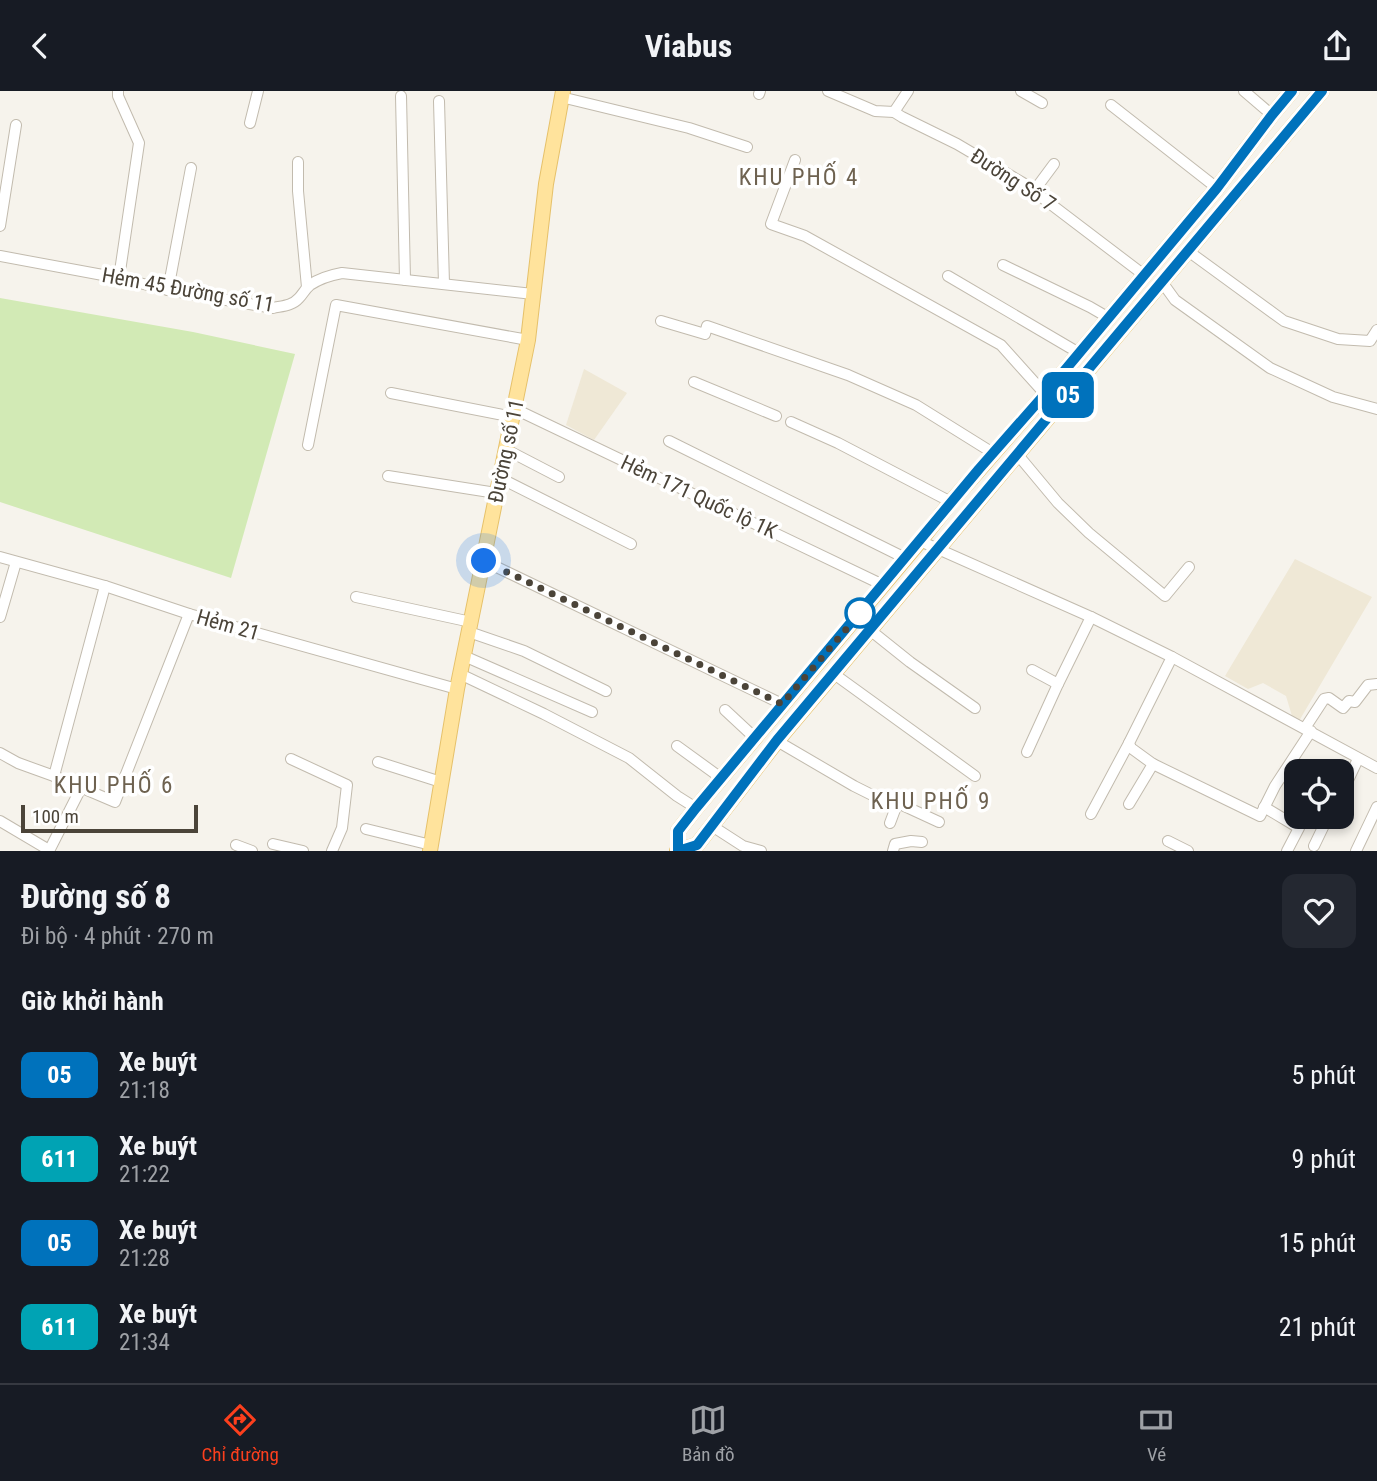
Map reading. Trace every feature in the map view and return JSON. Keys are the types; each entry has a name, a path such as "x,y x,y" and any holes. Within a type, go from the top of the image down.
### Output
{"main road":[{"path":"1292,91 1217,188 696,808 678,831 678,851 697,845 777,740 1322,91"},
{"name":"Đường số 11","path":"430,848 464,656 528,339 546,184 562,94"}],"street":[{"path":"118,91 139,143 119,278"},
{"path":"250,123 258,91"},
{"name":"Đường Số 7","path":"828,91 875,111 894,112 957,144 1034,191 1144,275"},
{"path":"894,112 908,91"},
{"path":"1021,91 1042,103"},
{"path":"1244,91 1272,115"},
{"path":"562,94 689,128 747,147"},
{"path":"401,96 405,280"},
{"path":"439,101 444,284"},
{"path":"1111,105 1217,188"},
{"path":"0,226 16,125"},
{"path":"795,160 771,224 805,236 1001,345 1045,394"},
{"path":"298,162 307,287"},
{"path":"1034,191 1054,164"},
{"path":"168,290 191,168"},
{"path":"1188,251 1284,320 1338,339 1370,341 1377,330"},
{"name":"Hẻm 45 Đường số 11","path":"0,256 273,308 287,306 298,300 307,287 330,275 342,273 533,294"},
{"path":"1003,265 1108,318"},
{"path":"948,276 1079,353"},
{"path":"1162,282 1175,300 1270,368 1333,397 1377,409"},
{"path":"308,445 336,305 528,339"},
{"path":"661,321 705,334 707,326 848,375 916,405 993,453"},
{"path":"694,382 776,416"},
{"name":"Hẻm 171 Quốc lộ 1K","path":"391,393 514,413 884,585"},
{"path":"791,422 838,443 951,502"},
{"path":"669,441 905,558"},
{"path":"507,450 559,477"},
{"path":"1018,455 1058,503 1088,533 1165,596 1189,567"},
{"path":"388,476 496,493"},
{"path":"500,478 631,544"},
{"path":"920,541 1091,617 1172,657 1377,768"},
{"name":"Hẻm 21","path":"0,557 104,586 189,614 459,682 544,714 629,758 696,808"},
{"path":"484,561 782,704"},
{"path":"0,617 16,562"},
{"path":"54,776 104,586"},
{"path":"356,597 470,627 606,691"},
{"path":"0,753 18,763 115,802 189,614"},
{"path":"1027,753 1091,617"},
{"path":"870,630 975,708"},
{"path":"464,656 592,712"},
{"path":"1091,814 1172,657"},
{"path":"1032,670 1058,684"},
{"path":"834,674 975,776"},
{"path":"1262,811 1324,699 1329,698 1343,708 1349,701 1355,702 1368,685 1377,684"},
{"path":"725,710 754,737"},
{"path":"777,740 895,807"},
{"path":"1129,744 1153,764 1299,828 1287,851"},
{"path":"677,746 721,778"},
{"path":"292,759 347,785 342,828 332,851"},
{"path":"1354,768 1358,759"},
{"path":"379,762 441,782"},
{"path":"1129,804 1153,764"},
{"path":"0,821 49,850 81,788"},
{"path":"890,823 895,807 900,804 939,822"},
{"path":"1356,851 1377,807"},
{"path":"712,826 743,846 761,851"},
{"path":"366,829 430,848"},
{"path":"1314,846 1322,829"},
{"path":"1168,841 1188,851"},
{"path":"893,851 895,844 922,842"},
{"path":"273,844 303,851"},
{"path":"236,845 252,851"}],"shaded area":[{"path":"584,369 627,393 594,440 566,425"},
{"path":"1295,559 1372,597 1299,721 1292,716 1286,696 1263,683 1248,689 1225,676"}],"green space":[{"path":"0,298 193,332 295,354 231,578 0,502"}],"bus line":[{"name":"05","path":"1292,91 1217,188 696,808 678,831 678,851 697,845 777,740 1322,91"}],"district":[{"name":"KHU PHỐ 4","path":"799,177"},
{"name":"KHU PHỐ 6","path":"114,785"},
{"name":"KHU PHỐ 9","path":"931,801"}],"route":[{"path":"484,561 782,704 867,605 860,613"}]}
